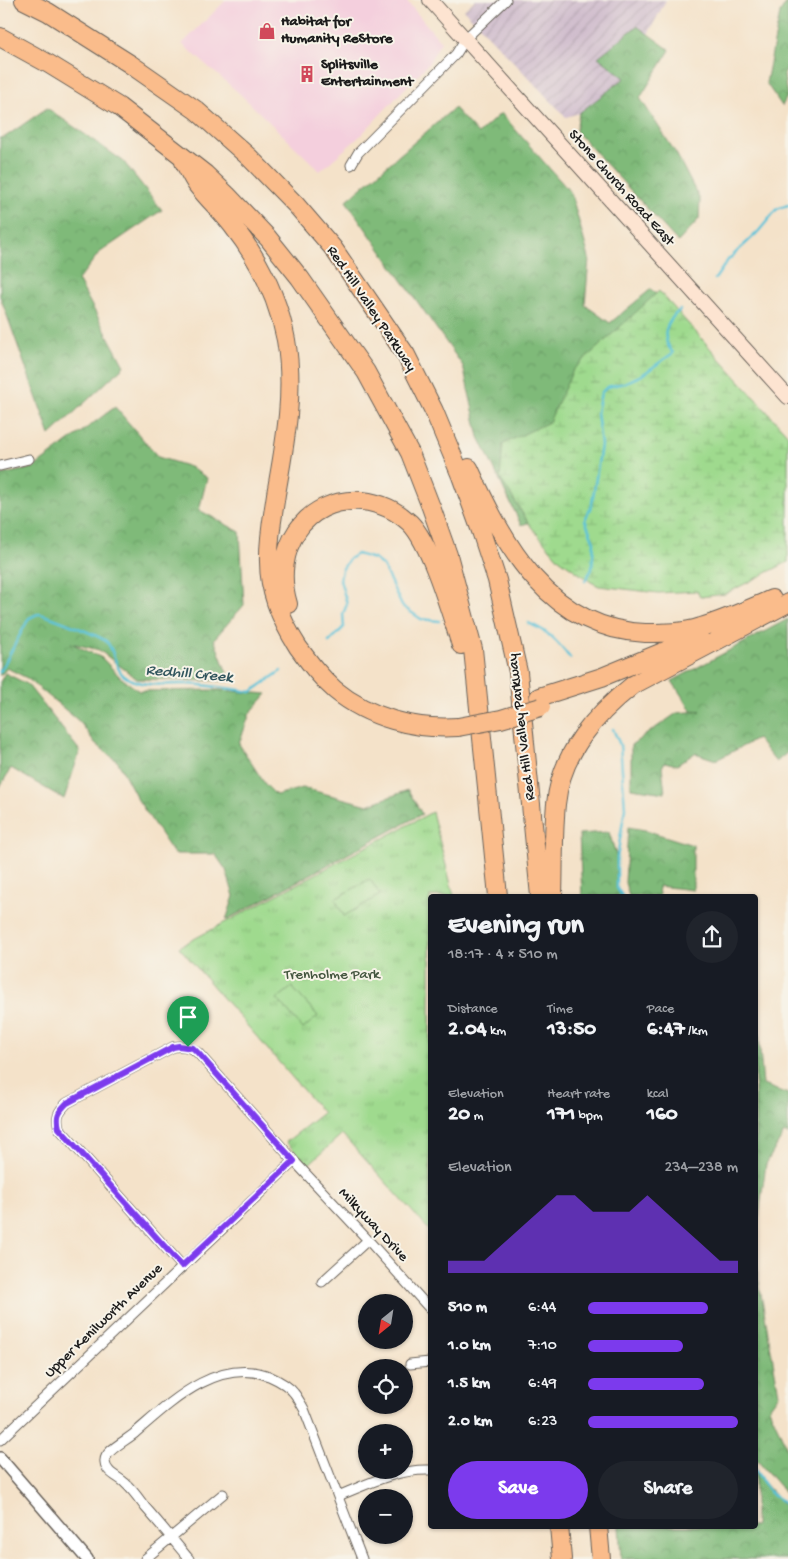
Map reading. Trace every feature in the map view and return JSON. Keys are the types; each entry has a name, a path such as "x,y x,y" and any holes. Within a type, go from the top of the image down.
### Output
{"highway":[{"name":"Red Hill Valley Parkway","path":"24,0 48,12 130,64 196,110 250,158 296,205 333,248 406,356 434,411 461,476 482,531 496,580 518,672 540,894"},
{"path":"0,38 49,64 119,107 227,194 268,238 300,278 366,372 410,453 448,555 474,649 489,822 498,894"},
{"path":"178,153 196,183 232,225 265,276 275,300 286,340 290,389 288,416 271,526 268,563 271,583 289,633 309,663 328,684 342,696 375,714 427,728 458,722 499,709 596,689 693,652"},
{"path":"434,411 450,428 486,504 520,563 545,591 571,610 616,629 634,632 665,633 701,627 780,601"},
{"path":"458,722 419,717 379,706 339,680 320,661 303,637 290,612 283,573 287,550 292,539 312,515 340,502 373,502 400,514 418,533 446,598 463,650 483,740"},
{"path":"553,894 556,803 566,766 587,728 613,700 633,684 693,652 780,601 788,590"},
{"path":"540,702 645,660 780,601"},
{"path":"559,1529 562,1559"},
{"path":"598,1529 601,1559"}],"main road":[{"name":"Stone Church Road East","path":"430,0 788,397"}],"street":[{"path":"351,165 358,153 456,54 466,38 506,0"},
{"path":"0,466 28,459"},
{"name":"Milkyway Drive","path":"182,1266 59,1128 57,1120 58,1113 67,1103 173,1047 188,1047 198,1053 428,1307"},
{"name":"Upper Kenilworth Avenue","path":"0,1440 294,1161"},
{"path":"322,1282 368,1240"},
{"path":"413,1364 428,1362"},
{"path":"189,1559 125,1483 107,1469 104,1463 105,1458 108,1452 127,1441 167,1406 193,1388 216,1377 236,1371 258,1372 277,1379 293,1392 304,1409 362,1559"},
{"path":"0,1458 87,1559"},
{"path":"338,1496 393,1474 411,1470 428,1470"},
{"path":"145,1559 223,1494"}],"shaded area":[{"path":"226,0 406,0 441,42 428,64 359,137 320,171 240,94 182,44"},
{"path":"475,0 666,0 625,78 579,113 566,117 464,10"}],"green space":[{"path":"788,0 788,64 784,75 787,97 782,106 766,83 780,13"},
{"path":"637,26 670,50 640,98 677,155 700,200 699,219 678,242 576,131 579,113 625,78 598,57"},
{"path":"47,108 123,161 162,210 99,253 78,280 124,366 50,435 0,296 0,138 5,137"},
{"path":"454,108 478,134 501,113 571,193 589,258 585,305 610,323 651,289 673,312 580,507 521,525 479,437 463,366 346,201"},
{"path":"659,291 788,435 788,562 725,594 700,597 697,591 658,593 599,586 591,582 559,559 532,528 500,478 503,444 549,422 573,370"},
{"path":"115,407 158,457 190,467 207,478 199,510 240,532 244,605 214,639 230,681 137,679 99,650 71,643 102,658 120,677 139,691 220,690 267,694 250,713 239,744 265,784 276,795 303,788 368,805 408,790 422,814 226,920 234,896 226,870 215,854 174,854 138,800 118,762 95,743 80,722 27,678 7,668 0,676 0,475 33,468"},
{"path":"788,619 788,752 776,762 757,739 716,760 695,753 677,765 665,762 662,767 665,793 631,788 631,745 677,713 701,711 691,710 672,681"},
{"path":"5,673 27,684 80,751 64,799 11,768 0,787 0,682"},
{"name":"Trenholme Park","path":"432,812 453,894 428,894 428,1229 342,1134 308,1165 286,1142 323,1113 179,947"},
{"path":"628,827 645,830 693,845 693,890 658,886 659,894 628,894 625,883"},
{"path":"609,832 617,858 617,888 621,894 582,894 579,834"},
{"path":"370,879 380,895 344,916 335,899"},
{"path":"292,987 318,1016 303,1029 277,999"},
{"path":"758,1025 763,1085 788,1094 788,1135 784,1133 766,1164 758,1221"},
{"path":"758,1278 779,1394 769,1408 788,1450 788,1496 758,1461"},
{"path":"758,1475 788,1510 788,1559 621,1559 619,1529 758,1529"}],"waterway":[{"path":"715,279 728,260 758,232 777,209 788,205"},
{"path":"585,581 592,569 594,542 585,520 592,504 601,445 597,412 601,393 607,387 624,383 642,375 673,353 666,341 666,330 671,320 680,310"},
{"name":"Redhill Creek","path":"329,642 344,627 343,614 347,604 340,580 342,570 349,559 357,554 374,559 383,566 402,606 421,619 439,621"},
{"name":"Redhill Creek","path":"0,672 29,618 37,614 73,626 106,641 120,672 130,679 146,684 202,685 251,692 281,671"},
{"name":"Redhill Creek","path":"528,623 552,637 570,658"},
{"name":"Redhill Creek","path":"613,729 620,745 625,808 617,858 617,888 621,894"},
{"name":"Redhill Creek","path":"758,1474 770,1492 788,1506"}],"place":[{"name":"Habitat for Humanity ReStore","path":"267,31"},
{"name":"Splitsville Entertainment","path":"307,74"}],"route":[{"path":"173,1047 188,1047 193,1048 198,1053 294,1161 182,1266 59,1128 57,1120 58,1113 67,1103 173,1047"}]}
